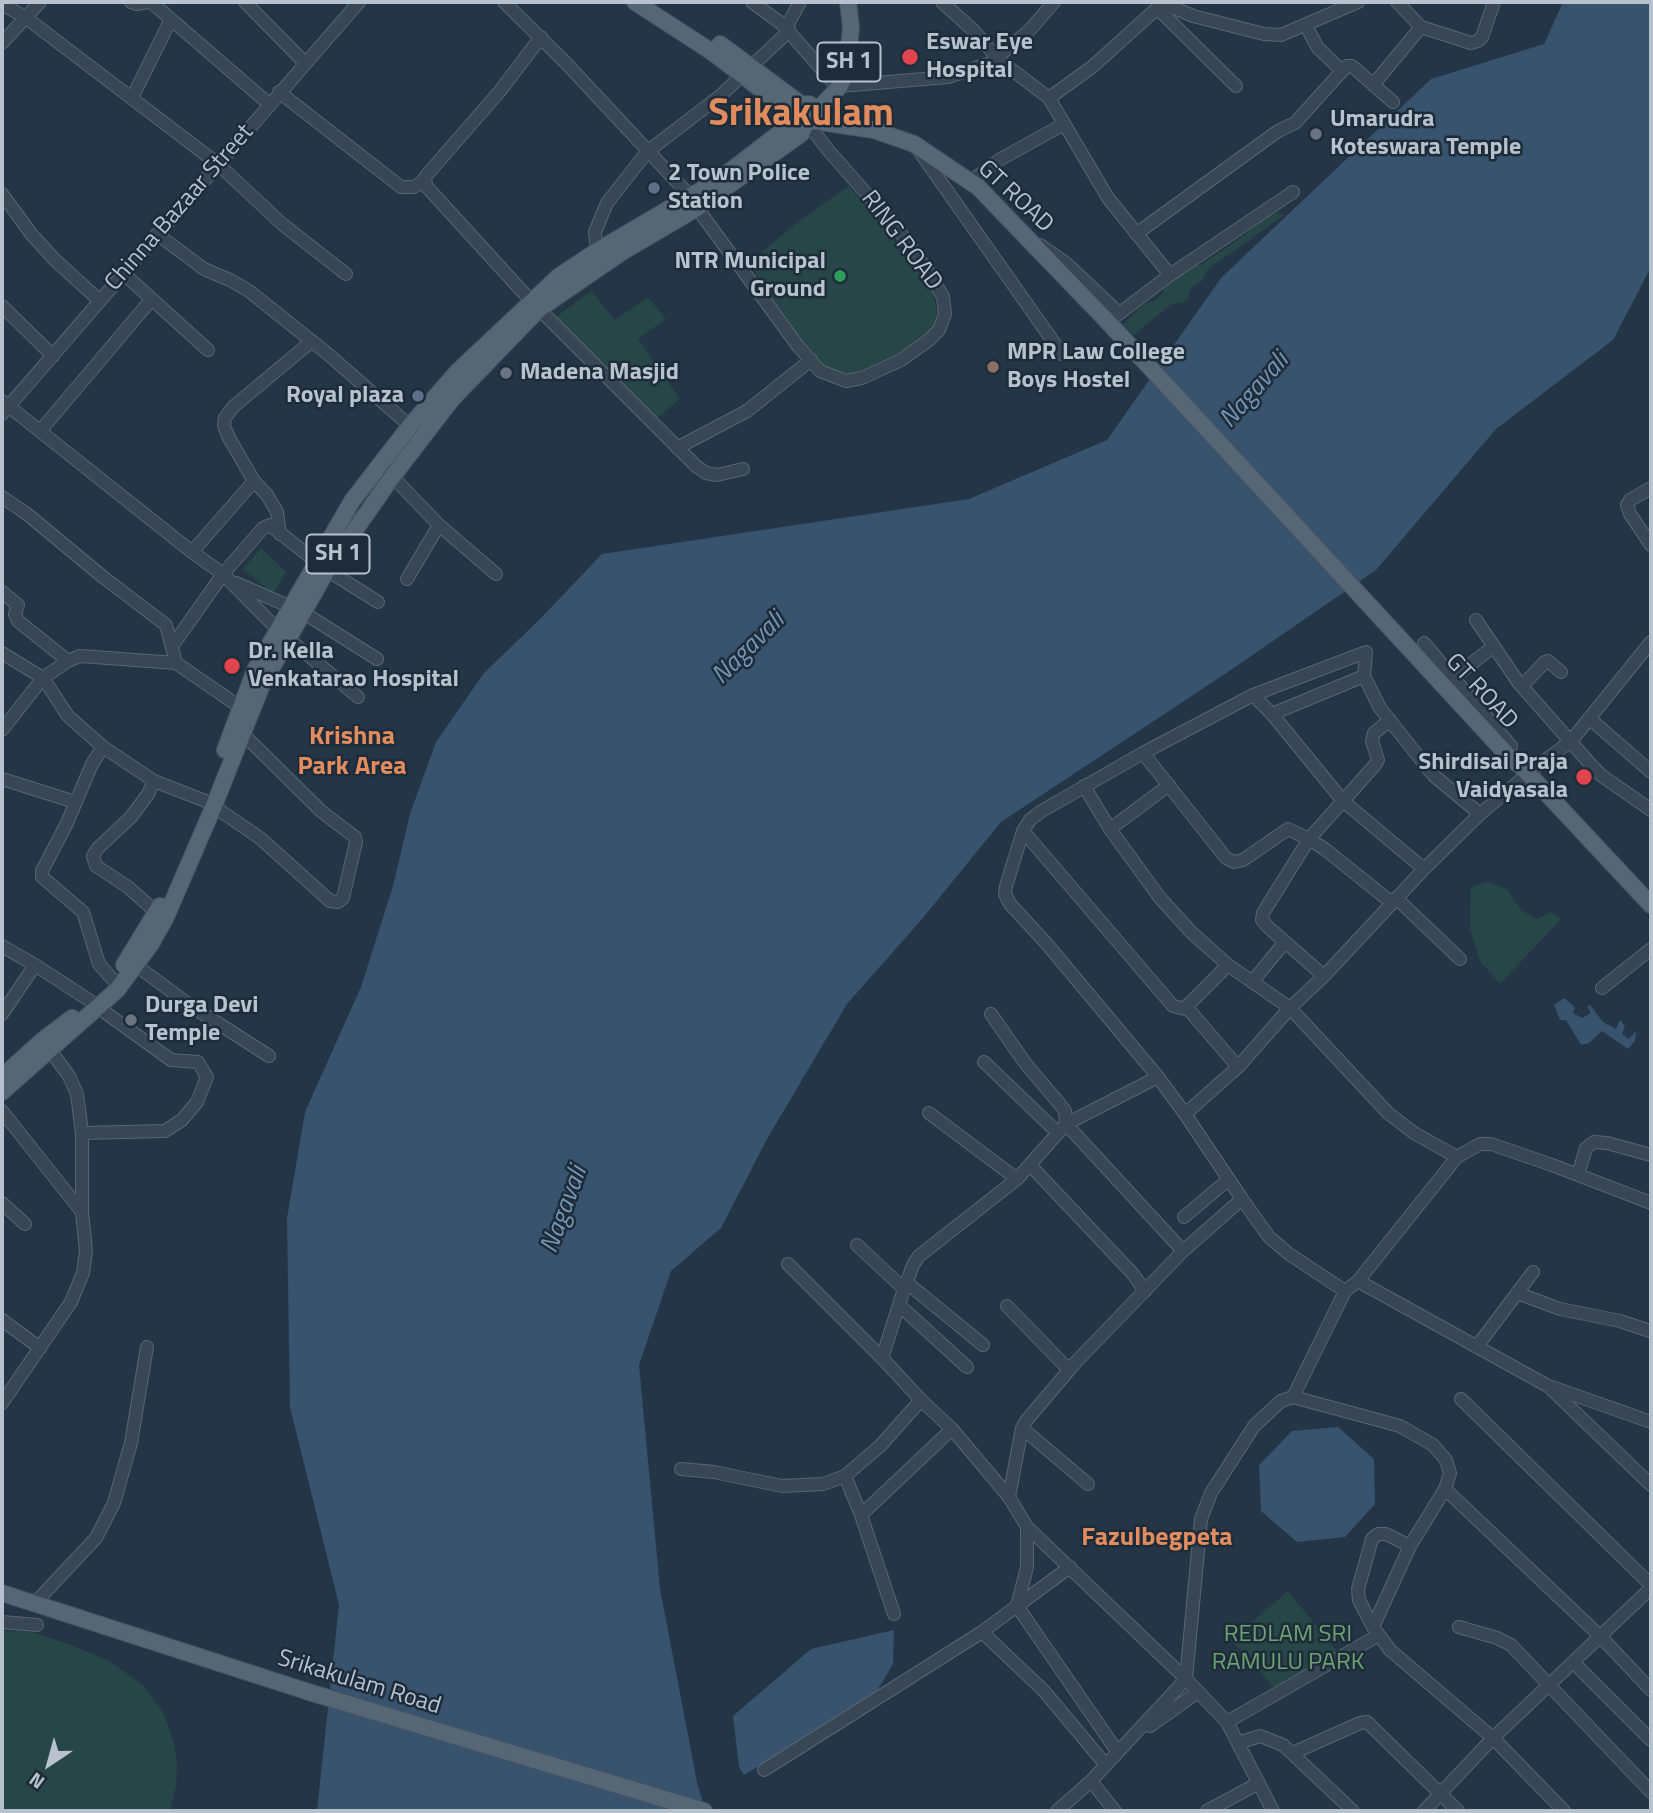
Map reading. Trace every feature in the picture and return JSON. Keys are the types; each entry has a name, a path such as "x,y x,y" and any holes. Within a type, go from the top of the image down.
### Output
{"main road":[{"path":"635,2 712,52 746,70"},
{"path":"653,2 702,32 746,70 808,115"},
{"name":"SH 1","path":"837,84 843,53 839,2"},
{"name":"SH 1","path":"2,1077 43,1040 95,1005 130,958 211,805 284,634 322,567 387,470 410,426 458,372 535,305 801,134 808,115 847,70 851,27 848,2"},
{"name":"GT ROAD","path":"808,115 874,130 914,144 978,187 1023,234 1113,317 1119,336 1420,649 1510,758 1515,769 1525,776"},
{"name":"SH 1","path":"387,470 558,277 597,251 694,202"},
{"name":"SH 1","path":"2,1092 136,966 166,917 211,805 240,707 255,670 284,634"},
{"path":"1525,776 1651,905"},
{"path":"1525,776 1651,916"},
{"name":"Srikakulam Road","path":"2,1594 704,1811"}],"street":[{"path":"2,43 40,2"},
{"path":"131,2 150,2 269,104"},
{"path":"245,2 305,63"},
{"name":"Chinna Bazaar Street","path":"5,407 53,356 359,2"},
{"name":"RING ROAD","path":"505,2 541,37 694,202 811,360 820,370 846,381 862,378 901,360 929,340 939,330 945,314 943,297 900,232 828,150 808,115"},
{"path":"752,2 789,31 837,84 948,77 998,59 1029,31 1054,2"},
{"path":"789,31 788,24 800,2"},
{"path":"942,2 974,31 998,59 1049,98 1108,198 1170,275"},
{"path":"1161,4 1193,16 1264,34 1281,35 1358,2"},
{"path":"1397,2 1421,27 1471,43 1482,37 1494,2"},
{"path":"2,4 24,17 218,164 282,224 346,274"},
{"path":"1049,98 1093,67 1161,4"},
{"path":"1161,4 1236,86"},
{"path":"132,98 171,19"},
{"path":"1306,26 1318,48 1342,71"},
{"path":"1373,85 1421,27"},
{"path":"597,251 595,232 603,211 647,152 720,96 789,31"},
{"path":"279,92 401,187 414,187 424,181 500,91 541,37"},
{"path":"1136,234 1278,131 1295,123 1347,66 1352,66 1393,102"},
{"path":"970,182 999,160 1064,124"},
{"path":"914,144 1062,354"},
{"path":"424,181 430,191 535,305 677,448 706,473 717,475 743,469"},
{"path":"1113,317 1293,192"},
{"path":"2,194 32,235 100,301"},
{"path":"157,234 204,269 249,291 312,341 410,426"},
{"path":"123,273 208,350"},
{"path":"41,430 151,300"},
{"path":"2,306 53,356"},
{"path":"280,534 277,512 254,481 229,438 224,426 225,418 233,407 312,341"},
{"path":"677,448 747,411 811,360"},
{"path":"5,407 41,430 226,577 284,634 358,697"},
{"path":"387,470 439,525 496,574"},
{"path":"192,552 254,481"},
{"path":"1651,488 1630,500 1627,505 1651,545"},
{"path":"2,497 166,625 176,663"},
{"path":"173,645 262,528 270,525 322,567 378,602"},
{"path":"407,579 439,525"},
{"path":"226,577 298,610 377,659"},
{"path":"2,592 18,606 15,614 18,621 68,661"},
{"path":"1476,620 1522,686 1602,776 1651,810"},
{"path":"1185,1114 1238,1067 1394,900 1480,814 1571,741 1651,642"},
{"path":"1453,678 1494,646"},
{"path":"1420,649 1453,678 1511,746 1510,758"},
{"path":"1345,1292 1269,1237 1158,1077 1010,904 1005,894 1006,886 1023,831 1030,820 1040,812 1252,695 1366,652 1364,676 1380,708 1433,775 1480,814"},
{"path":"2,653 43,678 68,716 103,747 154,781 222,812 260,838 330,901 338,902 343,898 355,837 322,812 243,734"},
{"path":"2,730 43,678 80,656 176,663 240,707"},
{"path":"1522,686 1545,662 1551,663 1561,672"},
{"path":"1272,715 1364,676"},
{"path":"1252,695 1272,715 1343,801 1424,869"},
{"path":"1589,718 1651,772"},
{"path":"1324,976 1262,920 1263,913 1309,839 1375,765 1378,760 1372,741 1374,733 1390,720"},
{"path":"103,747 92,764 67,823 42,871 42,877 83,912 99,964 113,980"},
{"path":"1143,753 1226,858 1234,862 1243,860 1288,829 1309,839 1394,900 1460,959"},
{"path":"2,779 75,802"},
{"path":"154,781 131,817 93,856 96,866 128,887 156,912"},
{"path":"1110,829 1169,785"},
{"path":"1084,786 1110,829 1160,898 1192,933 1228,965 1290,1009 1388,1113 1414,1133 1457,1157"},
{"path":"1023,831 1173,1006 1185,1008 1228,965"},
{"path":"1252,982 1284,942"},
{"path":"2,946 95,1005 172,1060 198,1062 206,1077 197,1102 182,1120 165,1130 82,1133"},
{"path":"1602,988 1651,949"},
{"path":"2,1014 35,965"},
{"path":"136,966 191,1006 269,1056"},
{"path":"1185,1008 1194,1014 1238,1067"},
{"path":"991,1014 1025,1063 1065,1111 1062,1128"},
{"path":"3,1396 40,1348 71,1301 83,1273 86,1251 82,1212 82,1133 77,1094 69,1076 50,1049"},
{"path":"984,1062 1062,1128 1183,1251"},
{"path":"882,1357 905,1286 919,1256 1017,1179 1062,1128 1158,1077"},
{"path":"2,1111 82,1212"},
{"path":"929,1113 1017,1179"},
{"path":"1578,1175 1586,1148 1594,1142 1651,1155"},
{"path":"1293,1397 1345,1292 1358,1280 1457,1157 1472,1147 1491,1144 1651,1203"},
{"path":"1031,1165 1133,1274 1145,1291"},
{"path":"1184,1217 1228,1179"},
{"path":"1009,1497 1022,1429 1032,1413 1069,1370 1183,1251 1242,1199"},
{"path":"2,1203 25,1224"},
{"path":"857,1245 905,1286 984,1345"},
{"path":"788,1264 952,1429 1009,1497 1027,1527 1186,1679 1227,1722 1273,1811"},
{"path":"1478,1345 1533,1272"},
{"path":"1358,1280 1546,1385 1651,1422"},
{"path":"1517,1293 1560,1309 1620,1321 1650,1331"},
{"path":"899,1305 967,1367"},
{"path":"1007,1306 1069,1370"},
{"path":"2,1320 40,1348"},
{"path":"34,1604 96,1538 114,1503 131,1443 146,1348"},
{"path":"1546,1385 1651,1485"},
{"path":"1057,1811 1091,1781 1186,1679 1201,1519 1210,1493 1254,1426 1281,1401 1293,1397 1400,1426 1433,1445 1446,1460 1450,1473 1445,1489 1410,1546 1376,1631 1227,1722"},
{"path":"1424,1811 1493,1738 1574,1663 1651,1586 1461,1399"},
{"path":"681,1469 714,1472 782,1486 823,1484 845,1476 880,1446 921,1400"},
{"path":"861,1515 952,1429"},
{"path":"1022,1429 1088,1484"},
{"path":"845,1476 894,1614"},
{"path":"1445,1489 1601,1637 1651,1690"},
{"path":"1017,1606 1027,1567 1027,1527"},
{"path":"1410,1546 1386,1534 1372,1539 1358,1589 1359,1600 1376,1631 1390,1650 1493,1738 1564,1811"},
{"path":"764,1770 982,1632 1070,1567"},
{"path":"1017,1606 1122,1747"},
{"path":"2,1622 37,1625"},
{"path":"1459,1627 1511,1645 1651,1792"},
{"path":"982,1632 1044,1691 1105,1764"},
{"path":"1574,1663 1651,1740"},
{"path":"1122,1747 1198,1692"},
{"path":"1293,1753 1367,1722 1458,1811"},
{"path":"1238,1743 1260,1736 1283,1745 1353,1811"},
{"path":"1091,1781 1115,1811"},
{"path":"1207,1811 1259,1783"}],"green space":[{"name":"NTR Municipal Ground","path":"849,186 918,269 932,290 937,312 933,329 895,355 853,374 840,376 824,368 760,283 753,266 757,256 798,222"},
{"path":"1273,211 1284,215 1207,270 1203,280 1191,288 1187,301 1172,304 1133,335 1123,325 1142,305 1156,300 1163,293 1164,286 1243,236"},
{"path":"591,291 615,320 648,297 666,319 638,339 680,399 657,418 556,317"},
{"path":"261,548 286,572 273,594 243,569"},
{"path":"1487,882 1507,889 1521,910 1537,919 1551,912 1561,919 1500,984 1480,961 1470,929 1471,887"},
{"name":"REDLAM SRI RAMULU PARK","path":"1288,1591 1344,1660 1281,1695 1231,1640"},
{"path":"2,1630 32,1632 71,1645 109,1661 143,1685 163,1712 173,1740 177,1763 176,1785 170,1811 2,1811"}],"water":[{"name":"Nagavali","path":"1563,2 1651,2 1651,267 1613,340 1496,429 1376,570 1001,822 922,919 847,1004 767,1139 721,1228 671,1271 639,1365 660,1589 698,1787 706,1811 317,1811 339,1605 290,1407 287,1218 305,1112 361,987 393,886 410,814 436,742 484,673 602,554 969,499 1107,440 1221,278 1431,79 1544,44"},
{"path":"1564,998 1575,1007 1573,1013 1582,1018 1591,1013 1587,1006 1590,1005 1603,1022 1616,1029 1620,1020 1625,1026 1622,1034 1629,1039 1636,1031 1635,1041 1628,1049 1602,1031 1589,1043 1581,1045 1566,1020 1560,1020 1554,1005"},
{"path":"1338,1427 1374,1459 1375,1504 1345,1537 1297,1542 1261,1511 1259,1465 1292,1431"},
{"path":"894,1630 893,1664 874,1696 744,1775 739,1767 733,1716 811,1649"}],"place":[{"name":"Eswar Eye Hospital","path":"910,57"},
{"name":"Umarudra Koteswara Temple","path":"1316,134"},
{"name":"2 Town Police Station","path":"654,188"},
{"name":"NTR Municipal Ground","path":"840,276"},
{"name":"MPR Law College Boys Hostel","path":"993,367"},
{"name":"Madena Masjid","path":"506,373"},
{"name":"Royal plaza","path":"418,396"},
{"name":"Dr. Kella Venkatarao Hospital","path":"232,666"},
{"name":"Shirdisai Praja Vaidyasala","path":"1584,777"},
{"name":"Durga Devi Temple","path":"131,1020"}],"district":[{"name":"Srikakulam","path":"801,116"},
{"name":"Krishna Park Area","path":"352,753"},
{"name":"Fazulbegpeta","path":"1157,1539"}]}
